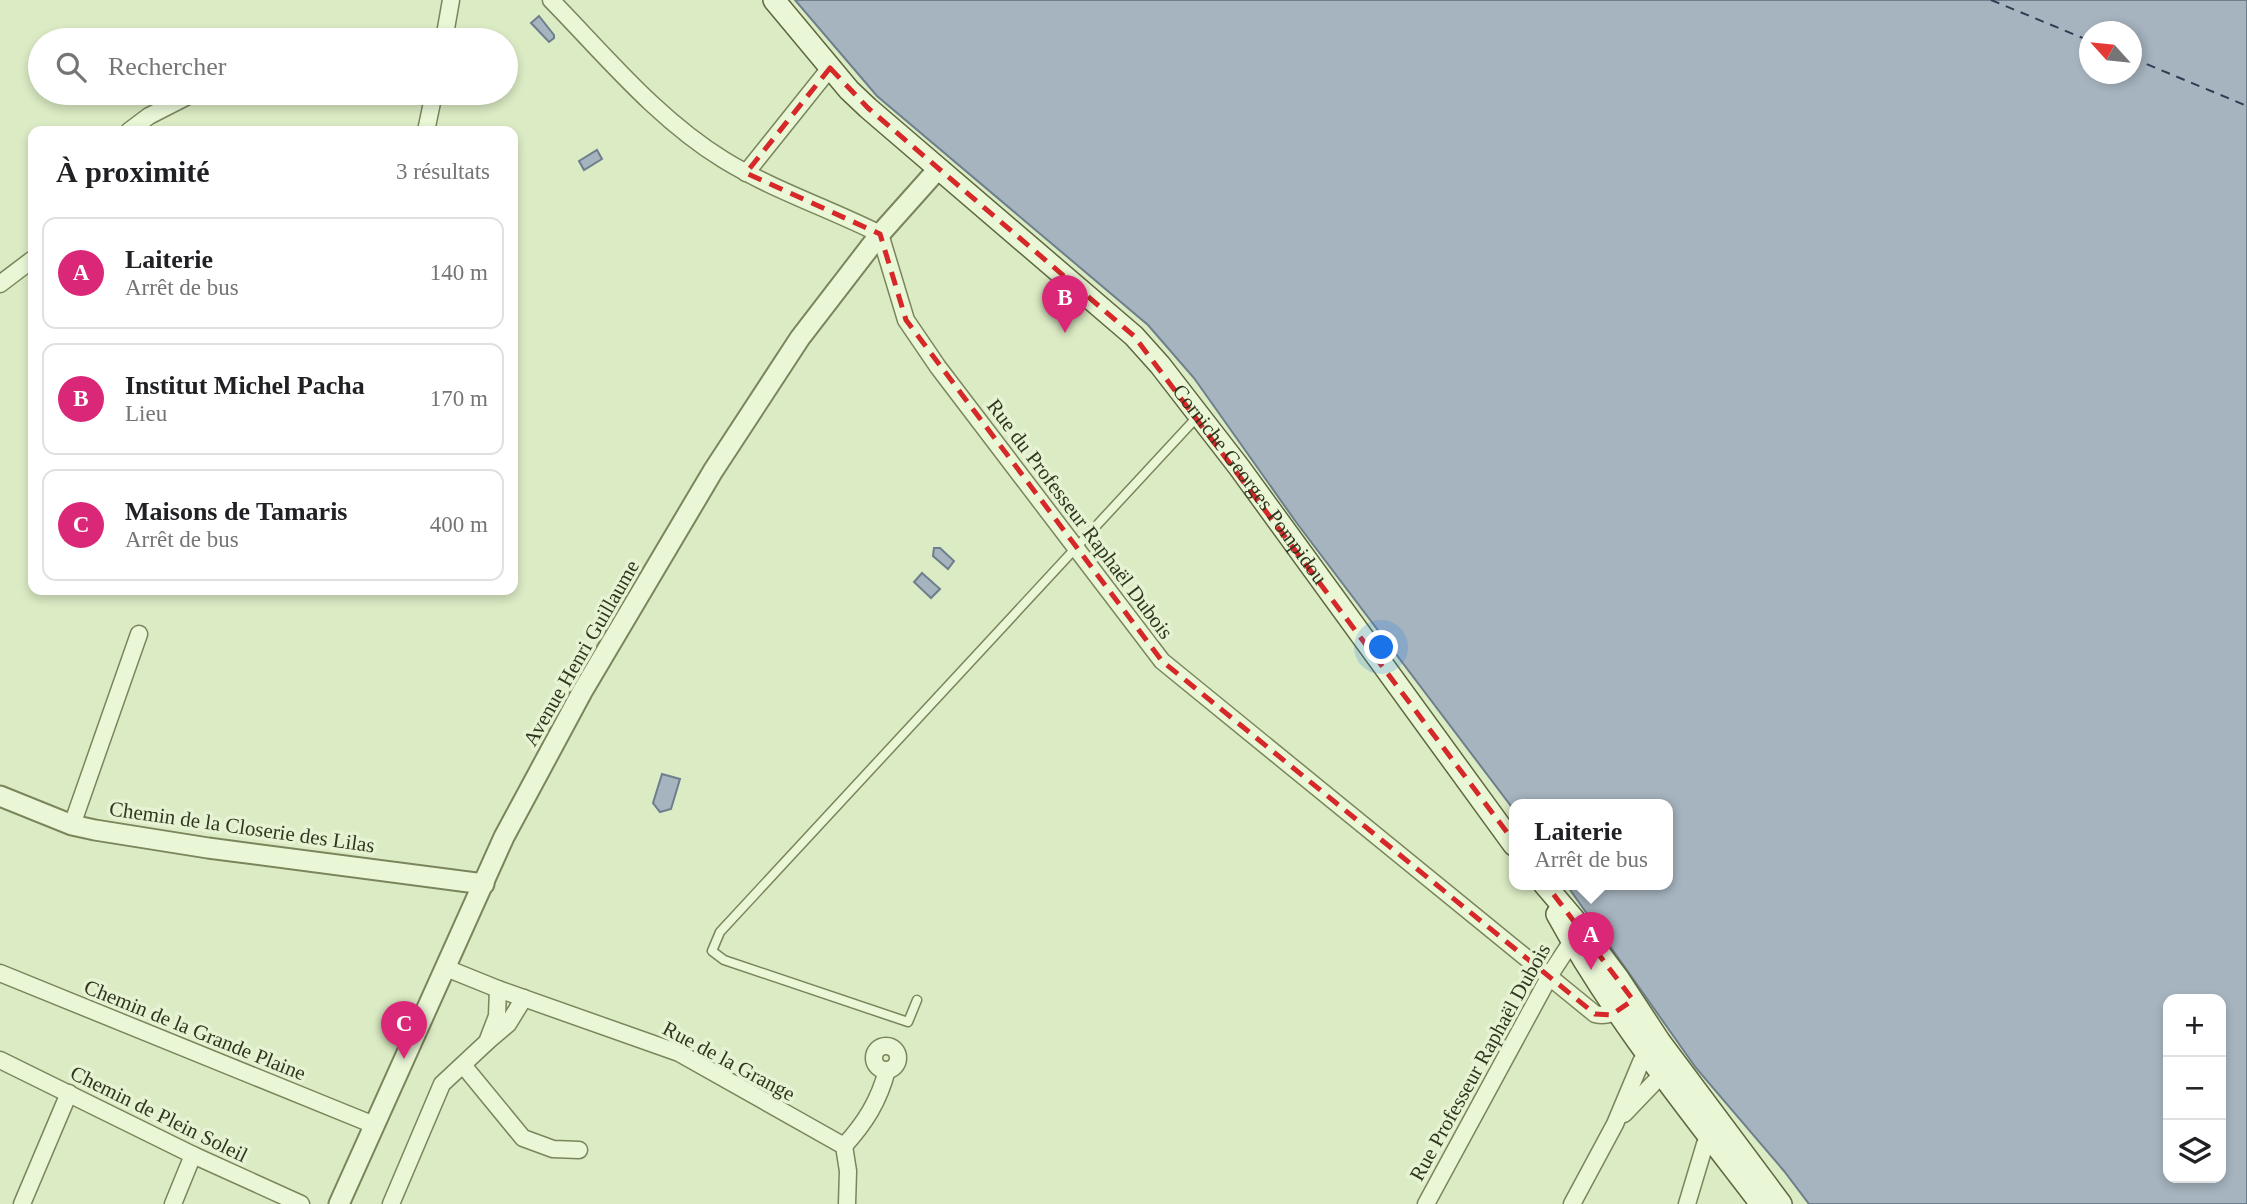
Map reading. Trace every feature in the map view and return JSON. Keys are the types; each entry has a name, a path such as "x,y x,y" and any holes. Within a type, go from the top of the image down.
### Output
{"main road":[{"name":"Corniche Georges Pompidou","path":"774,0 830,68 868,108 1135,336 1239,467 1509,838"},
{"path":"1545,890 1572,941 1625,1005"},
{"path":"1547,890 1573,918 1625,1005 1668,1067 1718,1133 1781,1204"},
{"path":"1718,1133 1761,1204"}],"street":[{"path":"446,28 452,0"},
{"path":"551,0 718,165 746,173 880,233"},
{"path":"746,173 830,68"},
{"path":"136,126 171,105"},
{"path":"427,126 431,105"},
{"name":"Avenue Henri Guillaume","path":"339,1204 504,837 582,692 713,471 800,338 880,233 938,169"},
{"name":"Rue du Professeur Raphaël Dubois","path":"880,233 906,320 938,367 1162,661 1595,1014 1604,1016 1625,1005"},
{"path":"0,284 28,263"},
{"path":"72,825 139,635"},
{"name":"Chemin de la Closerie des Lilas","path":"0,796 72,825 208,848 484,884"},
{"name":"Rue Professeur Raphaël Dubois","path":"1426,1204 1549,977 1572,941"},
{"name":"Rue de la Grange","path":"446,968 679,1054 844,1146"},
{"name":"Chemin de la Grande Plaine","path":"0,973 374,1125"},
{"path":"487,1042 497,1016 498,989"},
{"path":"391,1204 442,1084 509,1024 524,998"},
{"path":"1573,1204 1615,1124 1641,1062 1654,1048"},
{"name":"Chemin de Plein Soleil","path":"0,1060 193,1155 300,1204"},
{"path":"463,1065 523,1138 553,1149 579,1150"},
{"path":"1615,1124 1668,1067"},
{"path":"847,1204 848,1171 844,1146 862,1127 880,1095 887,1070"},
{"path":"22,1204 69,1093"},
{"path":"1687,1204 1705,1144 1718,1133"},
{"path":"173,1204 193,1155"}],"lane":[{"path":"917,1000 908,1022 724,960 712,951 720,932 1199,415"}],"highlighted area":[{"path":"830,68 868,108 1134,336 1633,1000 1611,1015 1595,1014 1162,661 906,320 880,234 746,173"}],"shaded area":[{"path":"795,0 2247,0 2247,1204 1809,1204 1696,1068 1570,890 1673,890 1673,799 1509,799 1509,803 1296,522 1194,378 1148,325 877,96"},
{"path":"539,16 554,35 549,42 531,23"},
{"path":"597,150 602,159 584,170 579,161"},
{"path":"934,548 940,548 954,561 948,569 933,556"},
{"path":"922,573 940,589 931,598 914,582"},
{"path":"662,774 680,779 671,809 660,812 653,803"}],"ferry route":[{"path":"1991,0 2079,36"},
{"path":"2142,62 2247,106"}],"place":[{"name":"Institut Michel Pacha","path":"1065,333"},
{"name":"Laiterie","path":"1591,970"},
{"name":"Maisons de Tamaris","path":"404,1059"}]}
